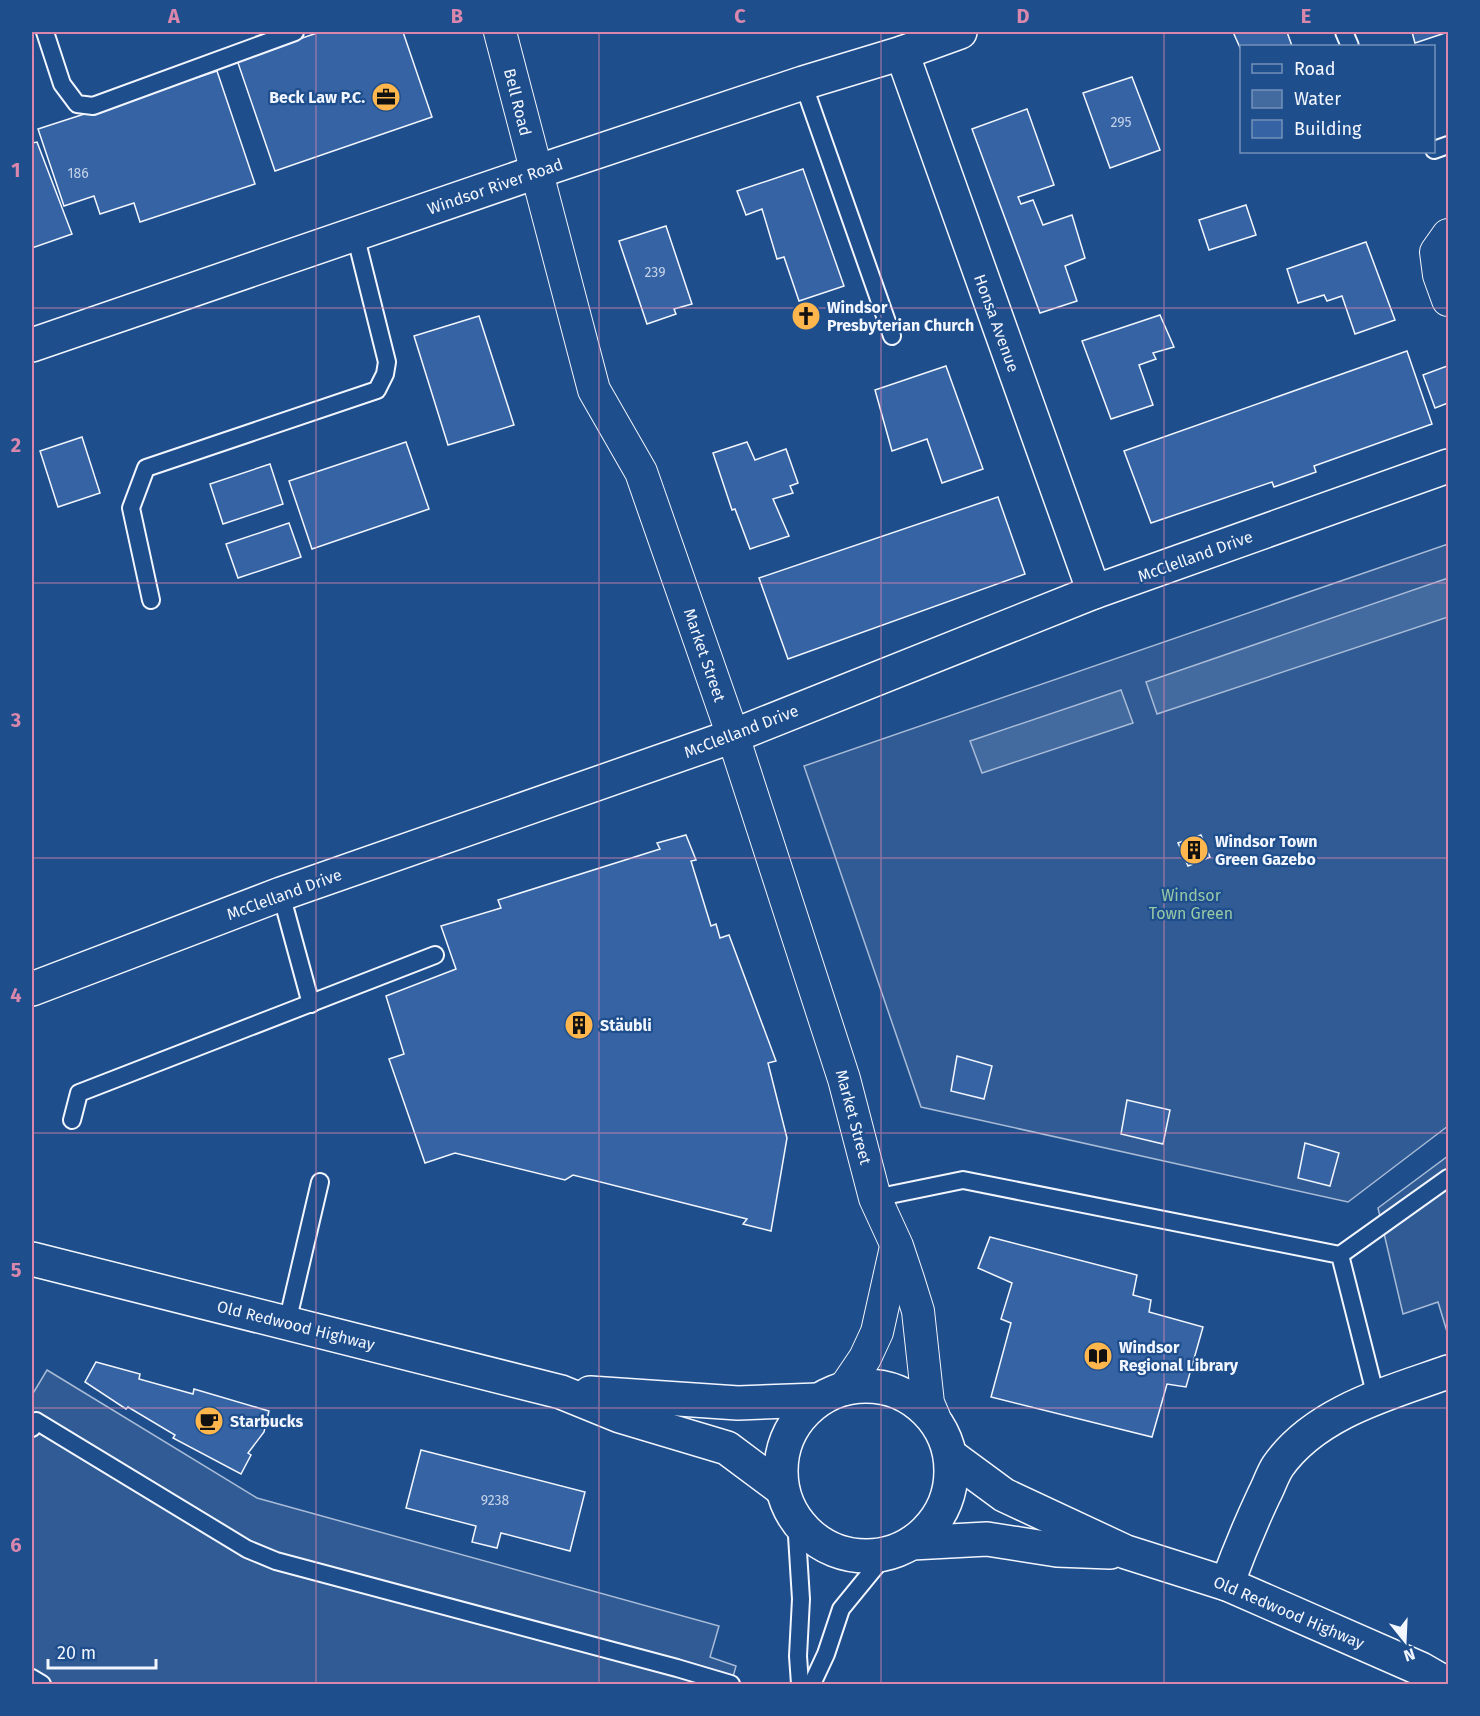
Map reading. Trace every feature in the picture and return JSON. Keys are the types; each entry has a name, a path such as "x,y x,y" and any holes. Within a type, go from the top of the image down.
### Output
{"main road":[{"name":"Windsor River Road","path":"32,345 536,172 960,32"},
{"name":"Honsa Avenue","path":"902,53 1094,592"},
{"name":"McClelland Drive","path":"32,989 281,894 733,736 1094,592 1449,466"},
{"name":"Old Redwood Highway","path":"32,1259 561,1392 620,1416 727,1448 782,1489"},
{"path":"1227,1584 1245,1535 1278,1467 1296,1446 1327,1422 1376,1397 1449,1372"},
{"path":"868,1385 893,1390 915,1401 934,1417 945,1436 951,1456 952,1482 945,1506 932,1527 899,1549 860,1556 835,1551 813,1538 796,1520 782,1489 781,1464 786,1439 799,1418 831,1395 868,1385"},
{"name":"Old Redwood Highway","path":"561,1392 738,1403 831,1395"},
{"name":"Old Redwood Highway","path":"951,1456 1004,1495 1126,1552 1227,1584 1421,1669 1447,1684"},
{"name":"Old Redwood Highway","path":"899,1549 987,1539 1057,1550 1126,1552"}],"street":[{"name":"Bell Road","path":"500,32 536,172"},
{"name":"Market Street","path":"536,172 594,390 641,472 733,736 844,1079 875,1198 897,1246 918,1311 926,1390 934,1417"},
{"path":"1449,235 1436,252 1439,274 1449,300"},
{"path":"831,1395 865,1358 877,1332 897,1246"}],"lane":[{"path":"45,32 62,84 77,104 93,106 295,32"},
{"path":"803,82 892,336"},
{"path":"152,600 131,508 146,468 378,390 386,374 387,362 355,234"},
{"path":"281,894 311,1004"},
{"path":"72,1120 79,1094 435,955"},
{"path":"875,1198 963,1180 1341,1255 1449,1178"},
{"path":"287,1323 320,1182"},
{"path":"1341,1255 1376,1397"},
{"path":"32,1428 36,1421 247,1549 276,1562 731,1684"},
{"path":"796,1520 801,1599 798,1656 800,1684"},
{"path":"812,1684 826,1654 841,1609 899,1549"},
{"path":"32,1678 42,1684"}],"shaded area":[{"name":"Windsor Town Green","path":"1448,544 1448,1126 1348,1202 921,1107 804,766"},
{"path":"1448,1156 1448,1335 1438,1302 1403,1314 1378,1208"},
{"path":"47,1370 257,1498 719,1626 710,1657 736,1666 731,1684 32,1684 32,1395"}],"water":[{"path":"1448,578 1448,617 1157,714 1146,682"},
{"path":"1121,690 1133,723 982,773 970,741"}],"building":[{"path":"320,32 403,32 432,117 275,171 237,60"},
{"path":"1233,32 1287,32 1292,45 1240,45 1240,48"},
{"path":"1412,32 1448,32 1415,43"},
{"path":"217,71 255,184 140,222 134,203 100,214 94,196 64,206 38,129"},
{"path":"1132,77 1160,150 1110,168 1083,93"},
{"path":"1027,109 1054,185 1018,197 1021,204 1033,200 1043,225 1072,215 1085,258 1065,266 1077,301 1040,313 972,129"},
{"path":"37,142 72,234 32,248 32,143"},
{"path":"803,169 844,286 799,301 784,257 777,259 762,209 746,215 737,191"},
{"path":"1246,205 1256,235 1209,250 1199,220"},
{"path":"666,226 692,304 674,309 676,314 647,324 619,241"},
{"path":"1366,242 1395,320 1355,334 1342,296 1327,301 1324,295 1298,303 1287,269"},
{"path":"1160,315 1174,347 1153,353 1156,359 1139,365 1153,405 1111,419 1082,341"},
{"path":"479,316 514,425 448,445 414,336"},
{"path":"1407,351 1432,424 1314,466 1316,472 1274,487 1272,482 1151,523 1124,451"},
{"path":"946,366 983,469 942,483 927,439 892,451 875,390"},
{"path":"1447,366 1448,403 1435,408 1423,375"},
{"path":"82,437 100,493 58,507 40,451"},
{"path":"406,442 429,509 312,549 289,481"},
{"path":"747,442 755,460 786,449 798,483 790,486 793,493 773,499 789,536 750,549 735,509 732,510 713,453"},
{"path":"270,464 283,504 223,524 210,484"},
{"path":"998,497 1025,574 788,659 759,578"},
{"path":"289,523 301,557 238,578 226,544"},
{"name":"Stäubli","path":"686,835 696,860 691,861 711,926 716,924 720,938 729,935 776,1061 768,1063 787,1138 771,1231 743,1224 747,1219 573,1175 565,1180 455,1153 425,1163 389,1059 404,1054 386,996 456,969 441,926 501,908 498,900 660,849 657,843"},
{"name":"Windsor Town Green Gazebo","path":"1201,835 1210,857 1188,866 1178,843"},
{"path":"957,1056 992,1066 984,1099 951,1091"},
{"path":"1127,1100 1170,1110 1163,1144 1121,1134"},
{"path":"1305,1143 1339,1153 1330,1186 1298,1178"},
{"name":"Windsor Regional Library","path":"990,1237 1137,1275 1133,1295 1151,1300 1149,1312 1203,1327 1186,1387 1167,1384 1152,1437 991,1397 1011,1323 1001,1319 1012,1283 978,1268"},
{"name":"Starbucks","path":"96,1362 140,1374 139,1379 193,1394 194,1389 269,1411 264,1432 248,1453 251,1455 241,1474 173,1438 175,1435 128,1407 126,1409 85,1382"},
{"path":"421,1450 585,1492 570,1551 501,1533 497,1548 472,1542 476,1526 406,1508"}],"place":[{"name":"Beck Law P.C.","path":"386,97"},
{"name":"Windsor Presbyterian Church","path":"806,316"},
{"name":"Windsor Town Green Gazebo","path":"1194,850"},
{"name":"Stäubli","path":"579,1025"},
{"name":"Windsor Regional Library","path":"1098,1356"},
{"name":"Starbucks","path":"209,1421"}]}
